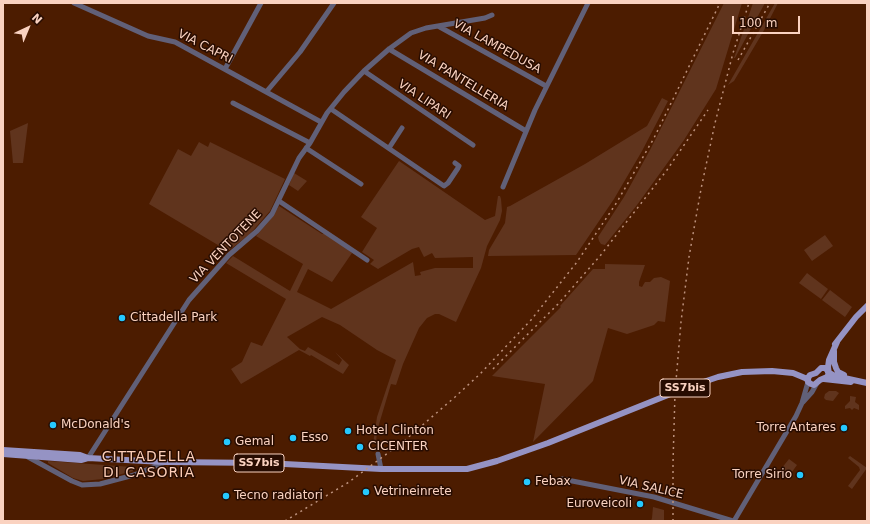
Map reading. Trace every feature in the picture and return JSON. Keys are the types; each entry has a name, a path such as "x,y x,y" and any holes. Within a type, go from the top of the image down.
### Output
{"main road":[{"path":"837,342 829,360 828,376 813,385 808,381 808,376 819,369 837,342 856,317 867,306"},
{"path":"834,348 834,362 836,368 843,375 864,383"},
{"path":"819,369 825,368 835,376 851,378"},
{"name":"SS7bis","path":"4,451 60,451 88,458 136,461 265,463 381,470 450,470 481,466 542,445 707,380 729,374 753,371 813,373"},
{"name":"SS7bis","path":"793,373 805,378 808,381"},
{"path":"824,379 864,383"},
{"name":"SS7bis","path":"4,451 28,456 81,460 88,458"}],"street":[{"name":"VIA CAPRI","path":"74,3 148,36 175,42 322,122"},
{"path":"225,69 261,3"},
{"path":"267,92 300,52 334,3"},
{"path":"503,187 546,86 559,63 588,3"},
{"name":"VIA VENTOTENE","path":"88,458 112,416 196,289 272,214 292,170 322,122 344,92 364,71 389,49 411,33 426,28 485,18 492,15"},
{"name":"VIA LAMPEDUSA","path":"438,26 546,86"},
{"name":"VIA PANTELLERIA","path":"389,49 526,131"},
{"name":"VIA LIPARI","path":"364,71 473,145"},
{"path":"233,103 310,143"},
{"path":"331,109 444,186 448,183 459,166 455,163"},
{"path":"389,148 402,128"},
{"path":"306,148 361,184"},
{"path":"279,201 367,260"},
{"path":"734,521 796,416 808,381"},
{"path":"802,402 812,392 818,383"},
{"path":"378,454 381,470"},
{"path":"28,456 72,481 82,485 100,484 134,474 164,462"},
{"path":"134,474 140,470 141,467 140,463 136,461"},
{"name":"VIA SALICE","path":"562,479 654,497 734,521"}],"shaded area":[{"path":"724,3 742,3 716,89 684,140 637,205 605,245 601,244 598,237 624,197 650,150"},
{"path":"753,3 765,3 734,58"},
{"path":"775,3 778,3 763,32 734,81 728,85"},
{"path":"662,98 668,101 642,151 614,199 576,255 488,256 489,250 505,223 507,207 585,164 647,126"},
{"path":"28,123 23,163 13,163 10,131"},
{"path":"199,142 208,147 210,142 285,179 270,211 249,235 228,251 149,204 178,149 191,156"},
{"path":"399,161 485,220 495,216 498,196 500,196 501,199 502,211 500,220 487,246 481,268 456,322 439,314 435,314 427,318 419,328 403,364 396,385 391,384 377,431 376,443 373,444 377,417 396,360 377,350 340,325 322,317 287,337 300,349 305,351 308,347 339,365 342,360 335,352 349,365 343,374 311,355 310,356 299,350 241,384 231,369 242,362 251,342 262,346 286,299 226,263 233,256 290,291 303,264 256,236 270,220 279,206 322,234 325,234 352,253 332,282 308,269 297,292 331,309 413,262 415,276 421,275 420,272 435,268 473,268 473,257 435,258 432,253 424,257 419,247 412,249 378,269 370,264 374,260 362,252 377,228 361,217"},
{"path":"294,173 307,181 298,191 289,185"},
{"path":"825,235 833,246 812,261 804,250"},
{"path":"605,264 645,265 639,282 639,286 642,287 645,282 650,282 654,278 661,277 670,281 665,322 658,321 654,325 627,334 608,328 593,381 533,442 545,384 492,376 561,307 560,306 593,269 605,269"},
{"path":"807,273 828,289 821,299 799,283"},
{"path":"830,290 852,307 845,317 822,300"},
{"path":"829,391 836,391 839,393 833,401 826,400 824,398 825,394"},
{"path":"850,396 856,397 855,402 859,405 859,410 854,408 852,410 850,408 845,409 845,406 850,401"},
{"path":"850,456 867,468 852,489 848,486 860,470 859,467 848,458"},
{"path":"789,459 797,465 789,476 781,469"},
{"path":"48,461 132,467 133,471 103,479 83,481 73,478 48,463"},
{"path":"653,507 664,510 664,521 651,521"}],"railway":[{"path":"285,521 349,482 404,441 480,374 531,320 577,262 617,202 654,138 720,3"},
{"path":"673,521 675,393 681,322 689,257 715,123 733,53 749,3"},
{"path":"738,60 770,3"},
{"path":"493,369 558,304 600,256 667,170 708,110"}],"place":[{"name":"Cittadella Park","path":"122,318"},
{"name":"McDonald's","path":"53,425"},
{"name":"Torre Antares","path":"844,428"},
{"name":"Hotel Clinton","path":"348,431"},
{"name":"Esso","path":"293,438"},
{"name":"Gemal","path":"227,442"},
{"name":"CICENTER","path":"360,447"},
{"name":"Torre Sirio","path":"800,475"},
{"name":"Febax","path":"527,482"},
{"name":"Vetrineinrete","path":"366,492"},
{"name":"Tecno radiatori","path":"226,496"},
{"name":"Euroveicoli","path":"640,504"}],"district":[{"name":"CITTADELLA DI CASORIA","path":"149,466"}]}
